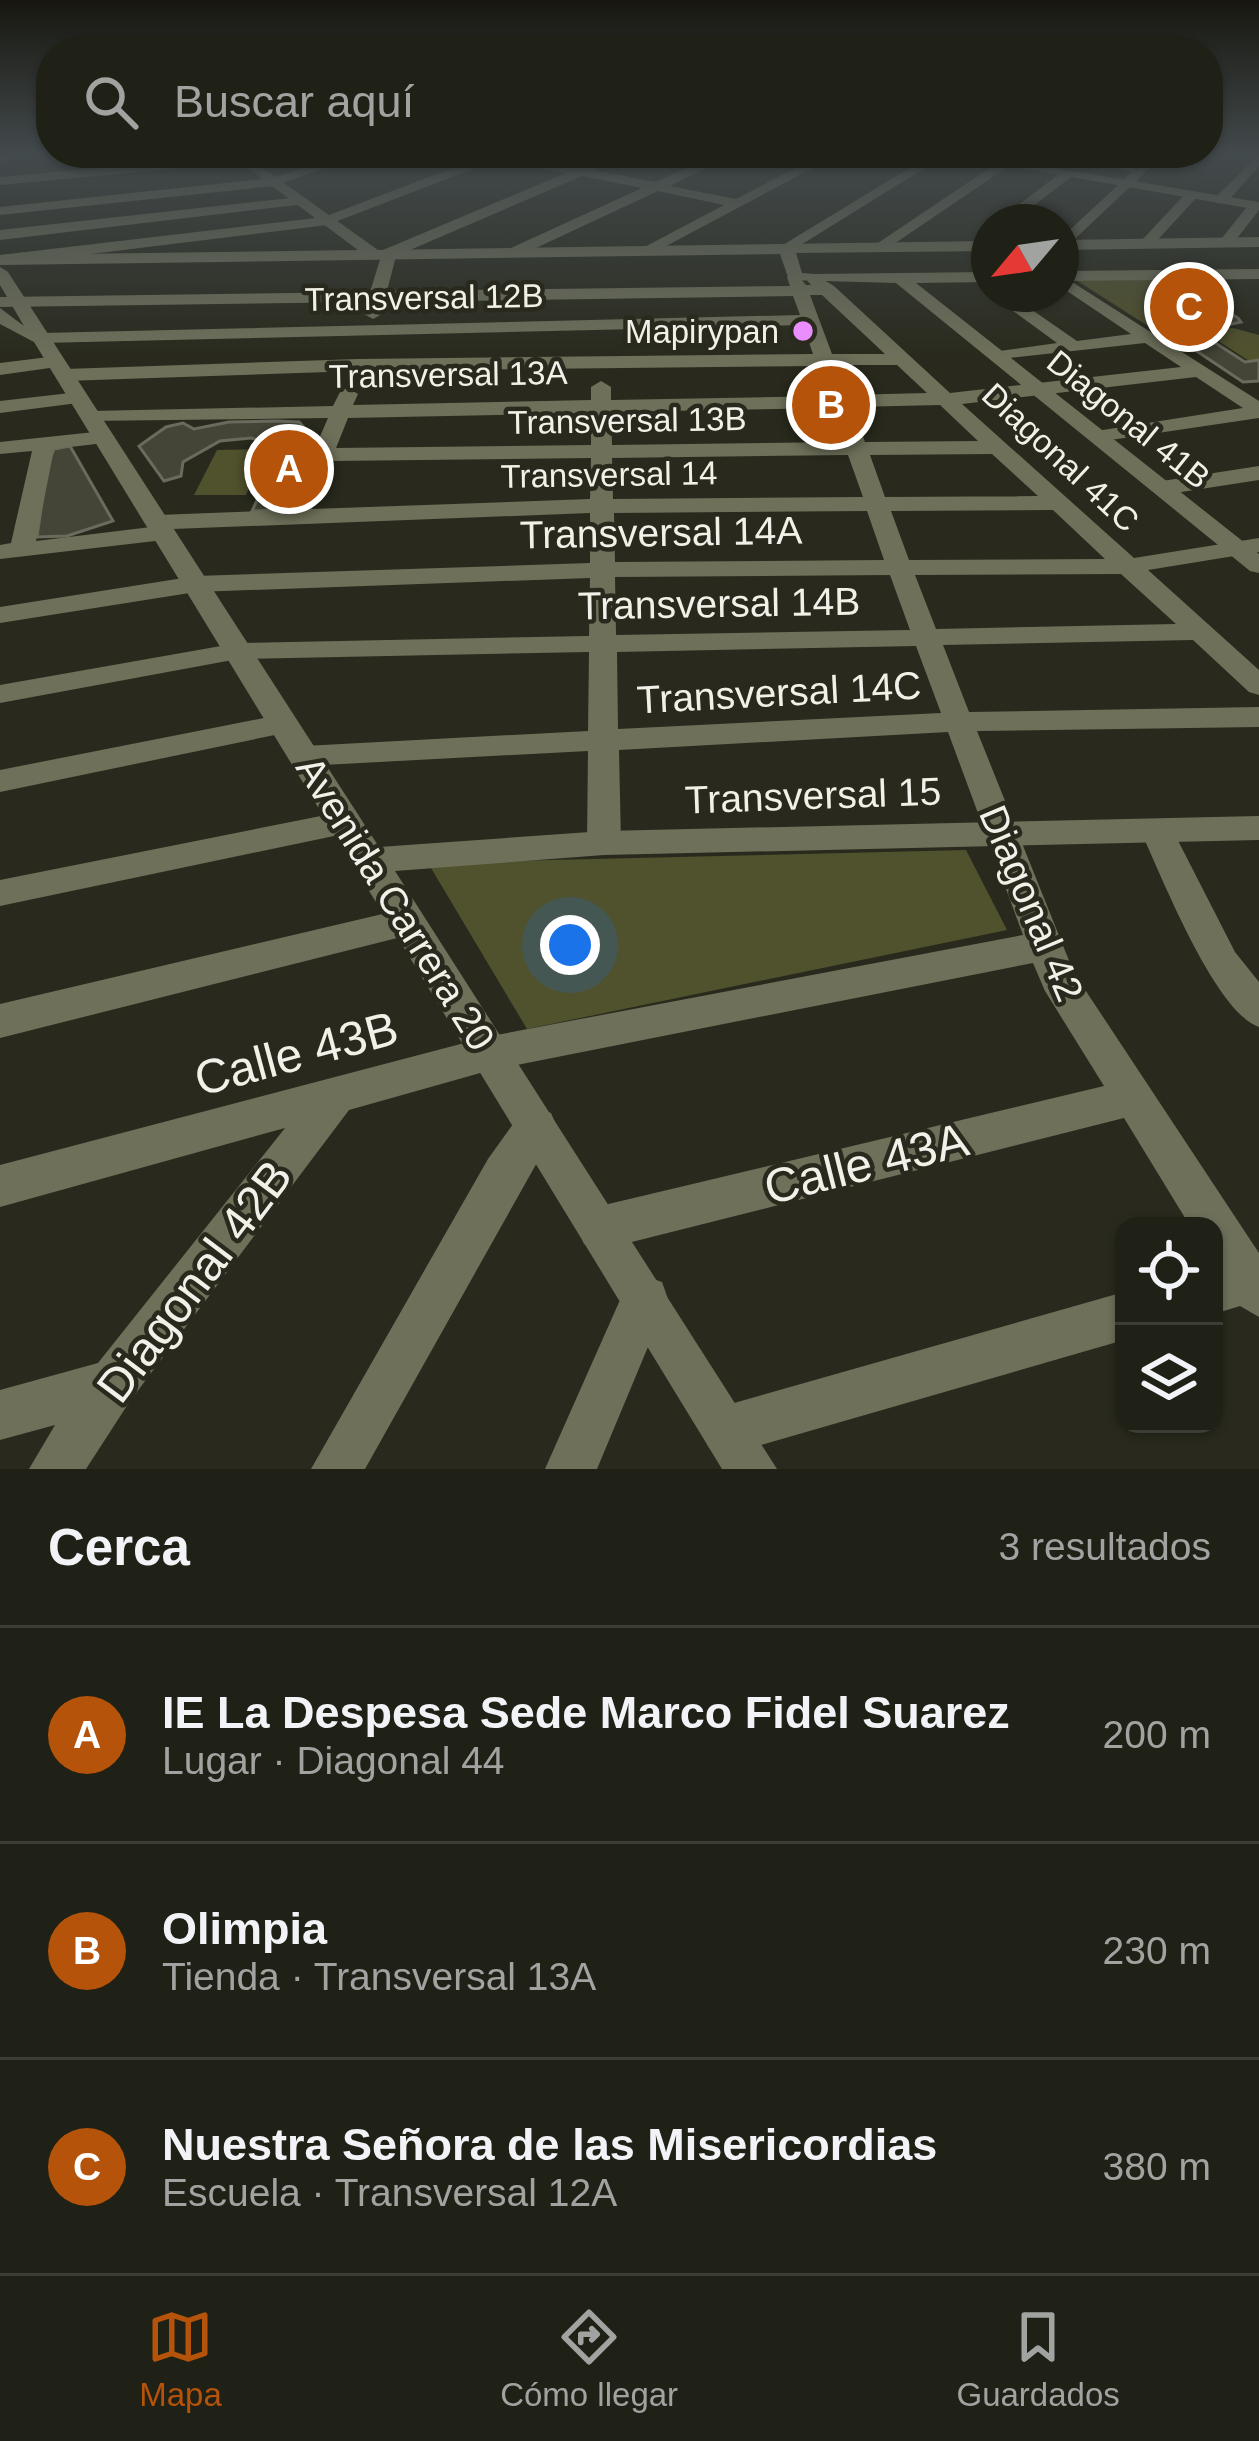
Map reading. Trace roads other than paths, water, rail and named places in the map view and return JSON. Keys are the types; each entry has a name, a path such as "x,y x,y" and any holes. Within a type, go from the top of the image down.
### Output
{"street":[{"path":"0,235 119,222"},
{"path":"1,260 322,222"},
{"path":"328,222 381,253"},
{"path":"381,253 457,222"},
{"path":"517,251 581,222"},
{"path":"647,250 701,222"},
{"path":"786,248 829,222"},
{"path":"880,247 918,222"},
{"path":"1146,244 1167,222"},
{"path":"1226,242 1244,222"},
{"path":"1079,245 1259,242"},
{"path":"1,260 970,246"},
{"name":"Diagonal 42","path":"786,248 809,291 824,360 876,504 1058,980 1246,1285"},
{"path":"298,515 358,365 379,297 381,253"},
{"name":"Avenida Carrera 20","path":"0,272 10,301 41,338 739,1450"},
{"path":"1079,278 1259,274"},
{"path":"10,301 809,291 900,278 971,280"},
{"name":"Diagonal 41B","path":"900,278 1162,488 1248,546 1259,566"},
{"path":"1079,290 1259,411"},
{"name":"Transversal 12B","path":"41,338 559,324 809,291"},
{"name":"Diagonal 41C","path":"809,291 950,399 1259,686"},
{"path":"1024,312 1073,346"},
{"name":"Avenida Carrera 20","path":"0,313 12,327 41,338"},
{"path":"556,363 559,324"},
{"path":"999,356 1148,337"},
{"path":"0,407 358,365 902,359"},
{"path":"601,362 604,843"},
{"path":"0,369 79,398"},
{"path":"950,399 1200,371"},
{"path":"11,550 45,442 79,398"},
{"name":"Transversal 13A","path":"79,398 342,409 950,399"},
{"path":"1097,436 1259,411"},
{"path":"0,448 45,442"},
{"name":"Transversal 13B","path":"325,455 1001,447"},
{"path":"1162,488 1259,473"},
{"name":"Transversal 14","path":"11,550 161,528 298,515 602,506 1062,503"},
{"path":"1128,566 1248,546"},
{"name":"Transversal 14A","path":"0,615 196,584 602,570 1128,566"},
{"name":"Transversal 14B","path":"0,694 238,651 1201,632"},
{"name":"Transversal 14C","path":"304,756 957,722 1259,716"},
{"path":"0,781 284,724"},
{"path":"0,893 346,823"},
{"name":"Transversal 15","path":"370,860 604,843 1259,828"},
{"path":"1157,832 1240,962 1259,1010"},
{"path":"0,1021 408,922"},
{"name":"Calle 43B","path":"0,1186 490,1053 1045,946"},
{"name":"Diagonal 42B","path":"55,1469 113,1384 336,1095"},
{"name":"Calle 43A","path":"600,1228 1131,1098"},
{"path":"337,1469 503,1174 536,1127"},
{"path":"571,1469 645,1299"},
{"path":"739,1450 1115,1319"},
{"path":"0,1415 113,1384"}],"place":[{"name":"Nuestra Señora de las Misericordias","path":"1189,307"},
{"name":"Mapirypan","path":"803,331"},
{"name":"Olimpia","path":"831,405"},
{"name":"IE La Despesa Sede Marco Fidel Suarez","path":"289,469"}]}
